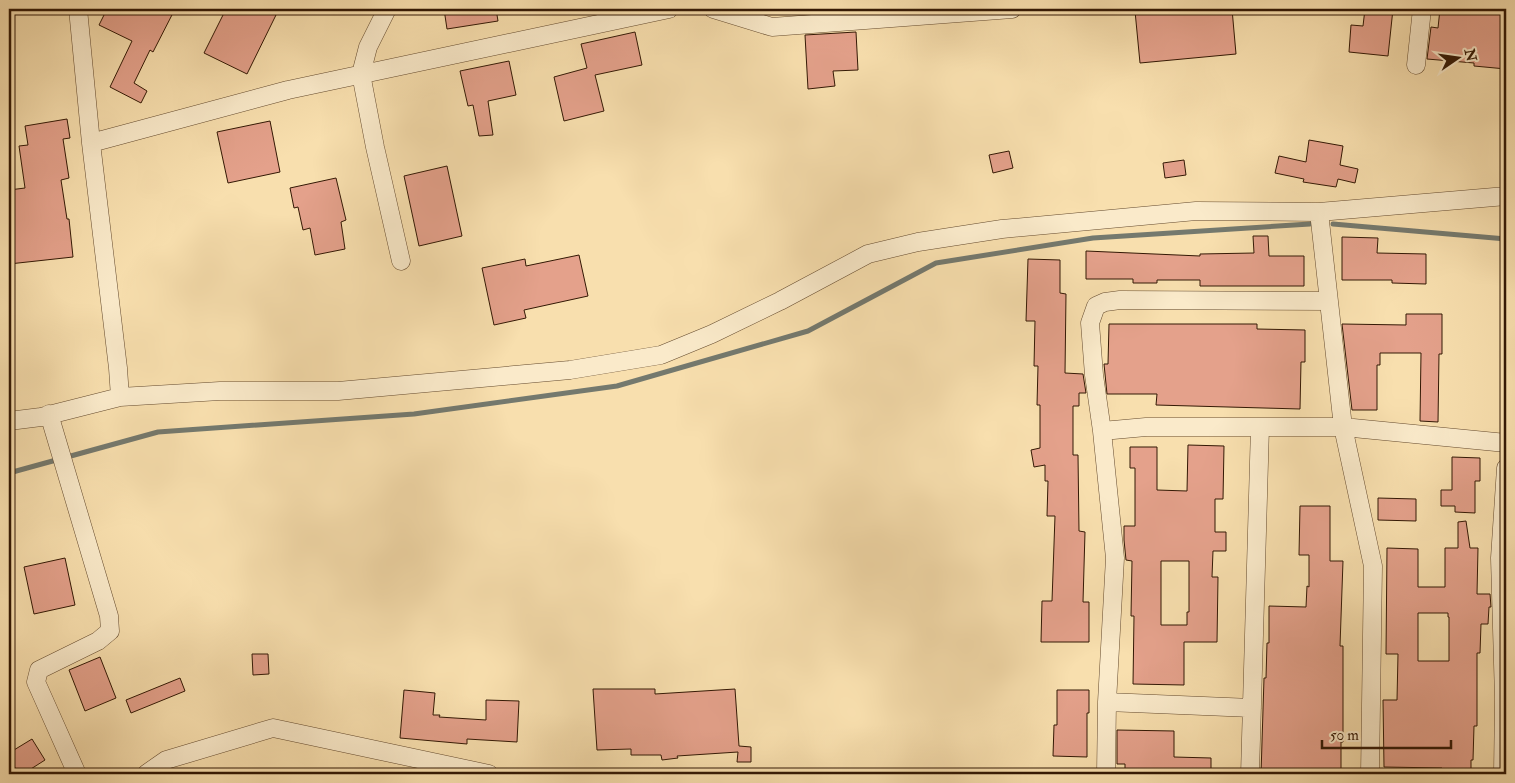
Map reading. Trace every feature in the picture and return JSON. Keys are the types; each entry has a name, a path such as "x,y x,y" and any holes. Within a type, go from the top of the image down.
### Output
{"street":[{"path":"78,9 120,397"},
{"path":"387,9 368,47 361,74 401,261"},
{"path":"91,143 288,90 669,9"},
{"path":"713,9 772,27 1012,9"},
{"path":"1416,65 1422,9"},
{"path":"9,421 49,414 120,397 220,391 338,391 570,370 661,355 712,334 780,301 868,254 918,242 1002,229 1196,211 1319,212 1506,196"},
{"path":"1319,212 1343,427 1373,566 1370,774"},
{"path":"1106,774 1107,702 1115,558 1102,431 1094,375 1090,323 1096,306 1105,302 1120,300 1329,301"},
{"path":"49,414 109,616 110,631 98,641 39,670 36,682 77,774"},
{"path":"1102,431 1146,427 1343,427 1506,443"},
{"path":"1250,774 1260,427"},
{"path":"1503,774 1504,698 1500,558 1506,468"},
{"path":"1107,702 1252,708"},
{"path":"146,774 166,760 273,728 483,773"}],"building":[{"path":"107,9 175,9 153,52 150,50 134,83 147,91 141,103 110,87 132,41 99,25"},
{"path":"226,9 264,9 276,15 247,74 204,53"},
{"path":"444,9 496,9 498,21 447,29"},
{"path":"1156,9 1232,9 1236,54 1140,63 1135,11"},
{"path":"1365,9 1393,9 1388,56 1349,52 1351,25 1363,26"},
{"path":"1440,9 1506,9 1506,69 1474,66 1474,63 1427,59 1431,27 1438,28"},
{"path":"635,32 642,65 595,75 604,111 564,121 554,77 587,68 581,44"},
{"path":"856,32 858,70 833,71 835,86 808,89 805,35"},
{"path":"509,61 516,95 488,101 493,135 479,136 473,105 468,106 460,71"},
{"path":"67,119 70,138 63,139 69,178 61,180 67,219 69,219 73,257 9,264 9,190 25,188 19,146 28,145 25,126"},
{"path":"270,121 280,172 228,183 217,132"},
{"path":"1309,140 1343,146 1340,165 1358,169 1355,183 1338,179 1336,187 1303,182 1304,179 1275,173 1279,156 1306,162"},
{"path":"1009,151 1013,168 993,173 989,155"},
{"path":"1184,160 1186,175 1165,178 1163,163"},
{"path":"447,166 462,236 419,246 404,176"},
{"path":"336,178 346,220 341,222 345,249 315,255 310,228 303,230 298,207 294,208 290,188"},
{"path":"1253,236 1268,236 1269,256 1304,256 1304,286 1200,286 1200,280 1157,280 1157,283 1133,283 1133,279 1086,279 1086,251 1200,256 1200,254 1254,253"},
{"path":"1342,237 1378,238 1377,253 1426,254 1426,284 1392,283 1392,280 1342,280"},
{"path":"579,255 588,296 524,310 526,318 494,325 482,268 525,259 526,266"},
{"path":"1028,259 1060,260 1060,293 1066,294 1065,373 1083,374 1086,393 1079,393 1079,406 1073,406 1073,455 1078,455 1079,531 1085,532 1083,602 1089,602 1089,642 1041,642 1042,601 1052,601 1055,516 1047,516 1048,481 1045,481 1045,465 1034,467 1031,450 1040,448 1040,405 1037,405 1038,366 1034,366 1035,321 1026,321"},
{"path":"1406,314 1442,314 1442,354 1439,354 1438,422 1420,421 1421,353 1380,353 1380,365 1377,365 1377,410 1352,410 1342,324 1406,325"},
{"path":"1109,324 1257,324 1257,329 1305,330 1305,362 1301,362 1300,409 1156,405 1157,394 1107,394 1104,364 1108,364"},
{"path":"1188,445 1224,446 1223,499 1215,499 1215,532 1226,532 1226,551 1213,551 1212,577 1218,577 1217,642 1184,642 1184,685 1133,684 1134,616 1131,616 1132,561 1126,560 1124,540 1124,526 1135,526 1135,468 1130,468 1130,447 1157,447 1157,490 1187,491","holes":["1161,561 1189,561 1189,612 1187,612 1187,625 1161,625"]},
{"path":"1452,457 1480,458 1480,481 1475,481 1475,513 1455,512 1455,506 1441,506 1441,490 1452,490"},
{"path":"1378,498 1416,499 1416,521 1378,520"},
{"path":"1300,506 1330,506 1330,561 1343,561 1340,646 1343,646 1341,774 1261,774 1264,678 1266,678 1267,643 1269,643 1269,606 1306,607 1307,586 1309,587 1309,555 1299,555"},
{"path":"1466,521 1470,548 1478,548 1477,594 1490,594 1491,607 1489,607 1488,624 1481,624 1480,653 1477,653 1477,726 1474,726 1471,774 1442,774 1442,768 1384,767 1383,700 1397,700 1398,654 1386,654 1387,548 1418,549 1418,587 1445,587 1445,548 1458,548 1458,522","holes":["1418,613 1448,613 1449,661 1418,661"]},
{"path":"65,558 75,605 34,614 24,567"},
{"path":"252,654 268,654 269,674 253,675"},
{"path":"100,657 116,698 85,711 69,670"},
{"path":"180,678 185,691 131,713 126,700"},
{"path":"593,689 655,689 655,694 735,689 739,746 751,747 751,762 737,762 738,752 677,756 678,758 662,760 661,755 631,755 631,749 597,750"},
{"path":"404,690 435,693 433,715 440,715 439,717 486,720 486,700 519,701 517,742 467,739 467,744 400,738"},
{"path":"1057,690 1089,690 1087,757 1053,756 1054,725 1057,725"},
{"path":"1117,730 1174,731 1174,757 1211,758 1211,774 1125,774 1125,764 1117,764"},
{"path":"32,739 45,760 23,774 19,774 9,758 9,753"}],"waterway":[{"path":"9,473 158,432 414,414 617,386 808,331 936,263 1093,238 1310,224"},
{"path":"1333,224 1506,239"}]}
